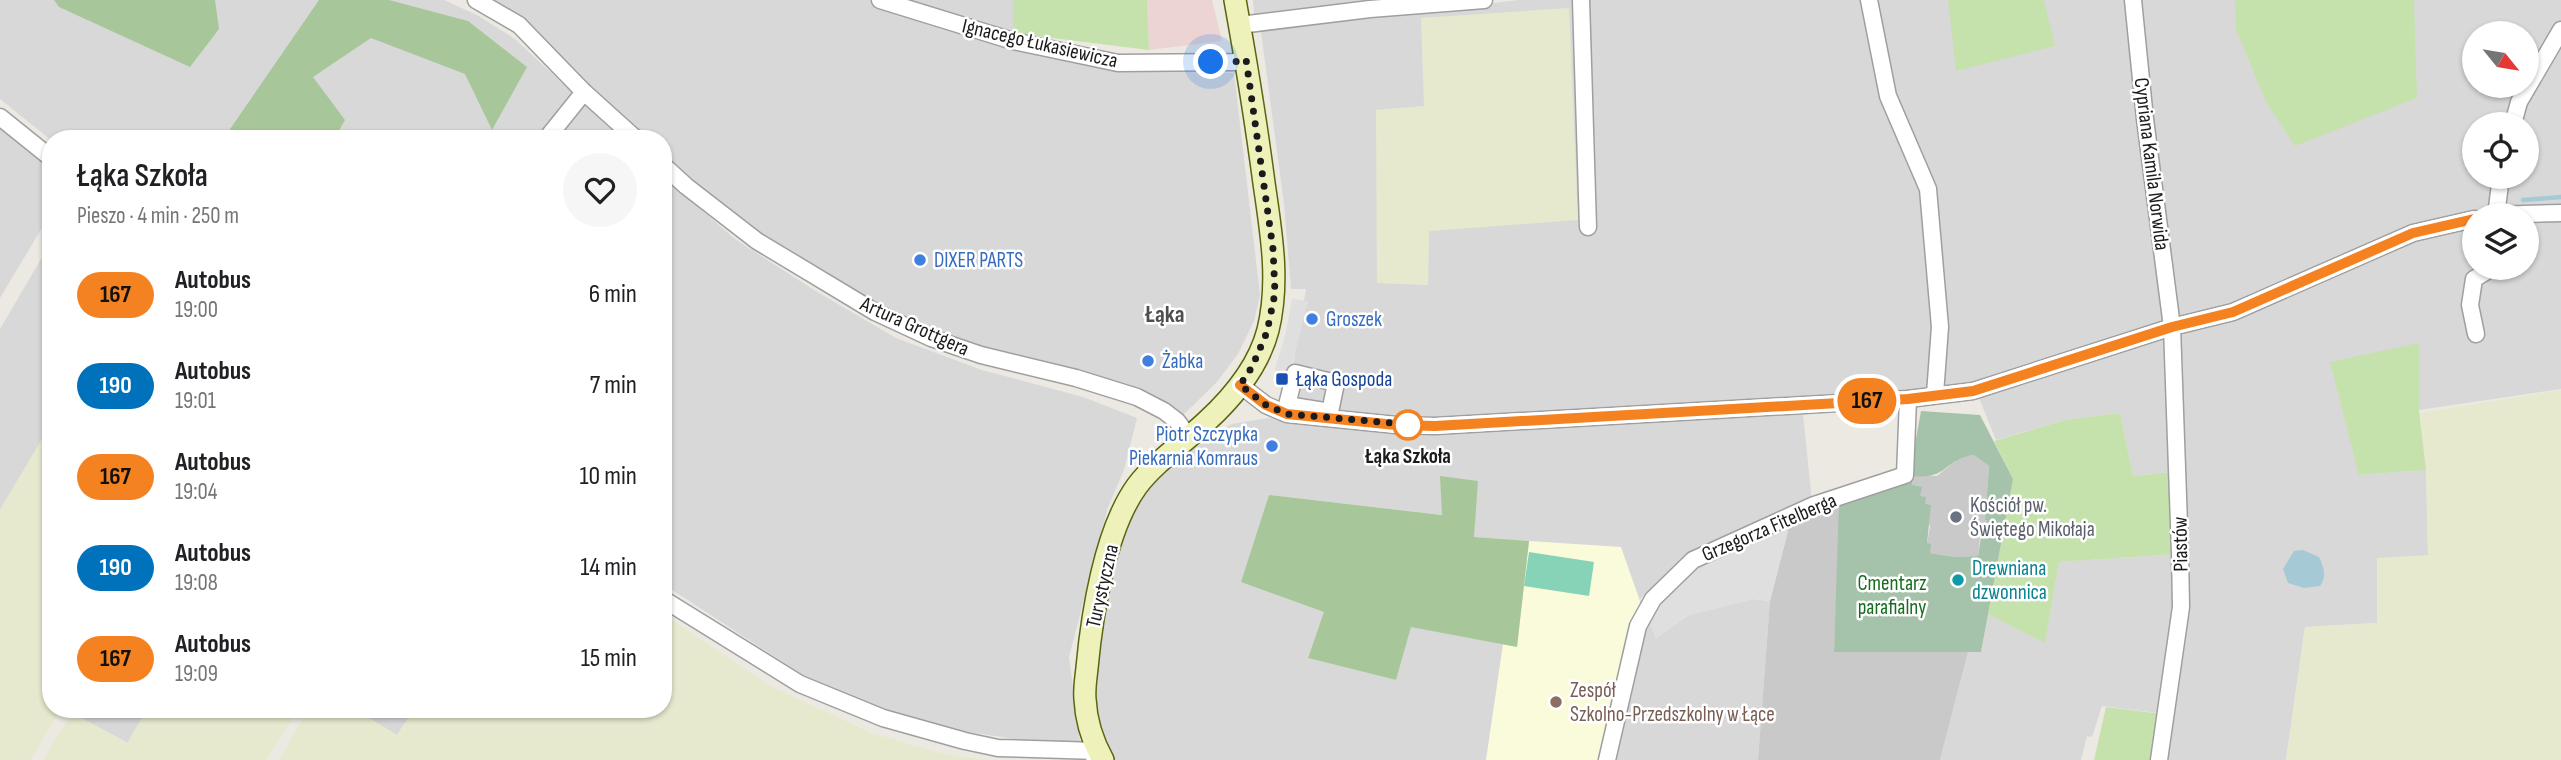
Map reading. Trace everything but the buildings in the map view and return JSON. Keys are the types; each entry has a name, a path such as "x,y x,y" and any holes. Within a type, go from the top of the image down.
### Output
{"main road":[{"path":"1235,0 1273,249 1275,293 1267,332 1252,367 1240,385"},
{"name":"Turystyczna","path":"1098,757 1085,699 1095,604 1115,530 1138,486 1157,464 1208,421 1240,385"}],"street":[{"path":"476,0 519,25 584,92 626,130"},
{"name":"Ignacego Łukasiewicza","path":"880,0 1013,41 1118,63 1234,62 1246,59"},
{"path":"1240,25 1370,9 1484,0"},
{"path":"1581,0 1588,228"},
{"path":"1869,0 1888,96 1928,189 1940,327 1935,394"},
{"name":"Cypriana Kamila Norwida","path":"2133,0 2145,119 2172,327"},
{"path":"2516,112 2519,102 2561,30"},
{"path":"553,130 584,92"},
{"path":"0,117 42,151"},
{"name":"Artura Grottgera","path":"672,173 757,241 875,312 931,338 981,355 1076,378 1137,397 1164,411 1177,421 1189,437"},
{"path":"2539,214 2561,213"},
{"path":"1240,385 1266,405 1287,414 1382,424 1435,426 1908,399 1973,391 2172,327 2233,312 2413,233 2462,222"},
{"path":"2474,280 2470,305 2476,334"},
{"name":"Piastów","path":"2159,760 2181,607 2172,327"},
{"name":"Grzegorza Fitelberga","path":"1607,760 1638,626 1653,599 1693,560 1814,505 1905,475 1908,399"},
{"path":"672,605 800,684 883,718 998,748 1098,757"}],"shaded area":[{"path":"0,0 444,0 477,15 515,39 612,130 42,130 42,133 0,99"},
{"path":"54,0 215,0 219,29 190,67 59,7"},
{"path":"319,0 389,0 468,21 527,67 492,130 465,74 371,38 313,77 345,120 339,130 229,130"},
{"path":"476,0 1013,0 1013,41 1146,71 1234,73 1260,295 1254,321 1238,354 1216,383 1177,421 1164,411 931,338 757,241 672,172 672,130 627,130 543,51"},
{"path":"1147,0 1212,0 1222,41 1149,50"},
{"path":"1253,0 1402,0 1254,15"},
{"path":"1518,0 2561,0 2561,389 2419,410 2419,344 2359,475 2426,470 2428,555 2377,623 2305,627 2286,760 2159,760 2166,714 2102,706 2092,737 2087,736 2081,760 1940,760 1968,652 1981,652 1988,614 2045,642 2059,562 2176,554 2172,472 2133,476 2120,413 2065,420 1996,440 1979,398 1802,405 1812,502 1751,530 1697,549 1640,599 1656,638 1689,615 1753,599 1770,601 1758,760 1616,760 1638,669 1611,760 1103,760 1098,751 1089,640 1138,486 1231,424 1288,415 1287,402 1306,289 1291,289 1284,204 1261,32","holes":["1270,495 1443,515 1474,537 1529,541 1517,646 1411,626 1396,680 1308,658 1325,612"]},
{"path":"1569,8 1578,220 1429,231 1428,285 1377,283 1376,110 1424,106 1421,18"},
{"path":"0,127 42,161 42,228 0,298"},
{"path":"672,185 735,239 896,338 982,370 1083,397 1137,418 1124,470 1108,507 1069,657 1080,741 1043,743 968,732 888,711 803,675 672,590"},
{"path":"42,257 42,439 0,510 0,329"},
{"path":"1292,299 1308,301 1287,386 1275,369"},
{"path":"2561,390 2561,760 2286,760 2305,627 2377,623 2377,558 2428,555 2426,470 2420,413"},
{"path":"42,439 42,718 56,718 30,760 0,760 0,510"},
{"path":"1974,455 1989,466 1987,520 1984,537 1980,537 1978,556 1955,557 1930,553 1927,543 1930,527 1925,504 1911,486 1912,475 1937,476 1960,457"},
{"path":"1440,476 1478,481 1474,537 1529,541 1517,647 1411,627 1396,680 1308,658 1324,612 1241,582 1269,495 1442,515"},
{"path":"1840,505 1834,652 1968,652 1940,760 1758,760 1770,601 1791,519"},
{"path":"1791,519 1770,601 1753,599 1689,615 1656,638 1646,617 1690,571 1732,545"},
{"name":"Zespół Szkolno-Przedszkolny w Łące","path":"1529,541 1621,547 1641,604 1602,760 1486,760 1503,644 1517,646"},
{"path":"672,620 770,686 872,733 940,753 985,760 279,760 304,718 369,718 397,735 408,718 672,718"},
{"path":"69,718 81,718 127,743 142,718 292,718 266,760 43,760"},
{"path":"81,718 142,718 128,743"},
{"path":"369,718 408,718 397,735"}],"green space":[{"path":"1013,0 1147,0 1149,50 1013,33"},
{"path":"1948,0 2044,0 2055,46 1956,71"},
{"path":"2235,0 2414,0 2417,98 2295,146 2266,102 2236,29"},
{"path":"2419,343 2419,410 2426,470 2359,475 2330,362"},
{"name":"Cmentarz parafialny","path":"1921,411 1980,415 2013,479 1981,652 1834,652 1839,503 1909,478","holes":["1974,455 1989,466 1987,520 1978,556 1955,557 1930,553 1931,544 1927,543 1931,505 1925,504 1926,497 1920,496 1922,487 1912,485 1912,476 1933,475 1964,457"]},
{"path":"2120,413 2133,476 2173,472 2176,554 2059,562 2045,643 1988,614 2013,479 1994,441 2065,420"},
{"path":"1529,552 1594,562 1589,596 1524,586"},
{"path":"2106,707 2162,714 2155,760 2094,760"}],"water":[{"path":"2303,550 2319,557 2324,572 2320,586 2304,588 2288,583 2283,569 2294,551"}],"waterway":[{"path":"2523,200 2561,197"}],"bus line":[{"name":"167","path":"1240,385 1266,405 1287,414 1396,425 1435,426 1908,399 1973,391 2172,327 2233,312 2413,233 2462,222"}],"place":[{"name":"DIXER PARTS","path":"920,260"},
{"name":"Groszek","path":"1312,319"},
{"name":"Żabka","path":"1148,361"},
{"name":"Łąka Gospoda","path":"1282,379"},
{"name":"Łąka Szkoła","path":"1408,425"},
{"name":"Piotr Szczypka Piekarnia Komraus","path":"1272,446"},
{"name":"Kościół pw. Świętego Mikołaja","path":"1956,517"},
{"name":"Drewniana dzwonnica","path":"1958,580"},
{"name":"Zespół Szkolno-Przedszkolny w Łące","path":"1556,702"}],"district":[{"name":"Łąka","path":"1165,314"}],"route":[{"path":"1211,62 1246,59 1273,249 1275,293 1267,332 1252,367 1240,385 1266,405 1287,414 1416,425 1408,425"}]}
